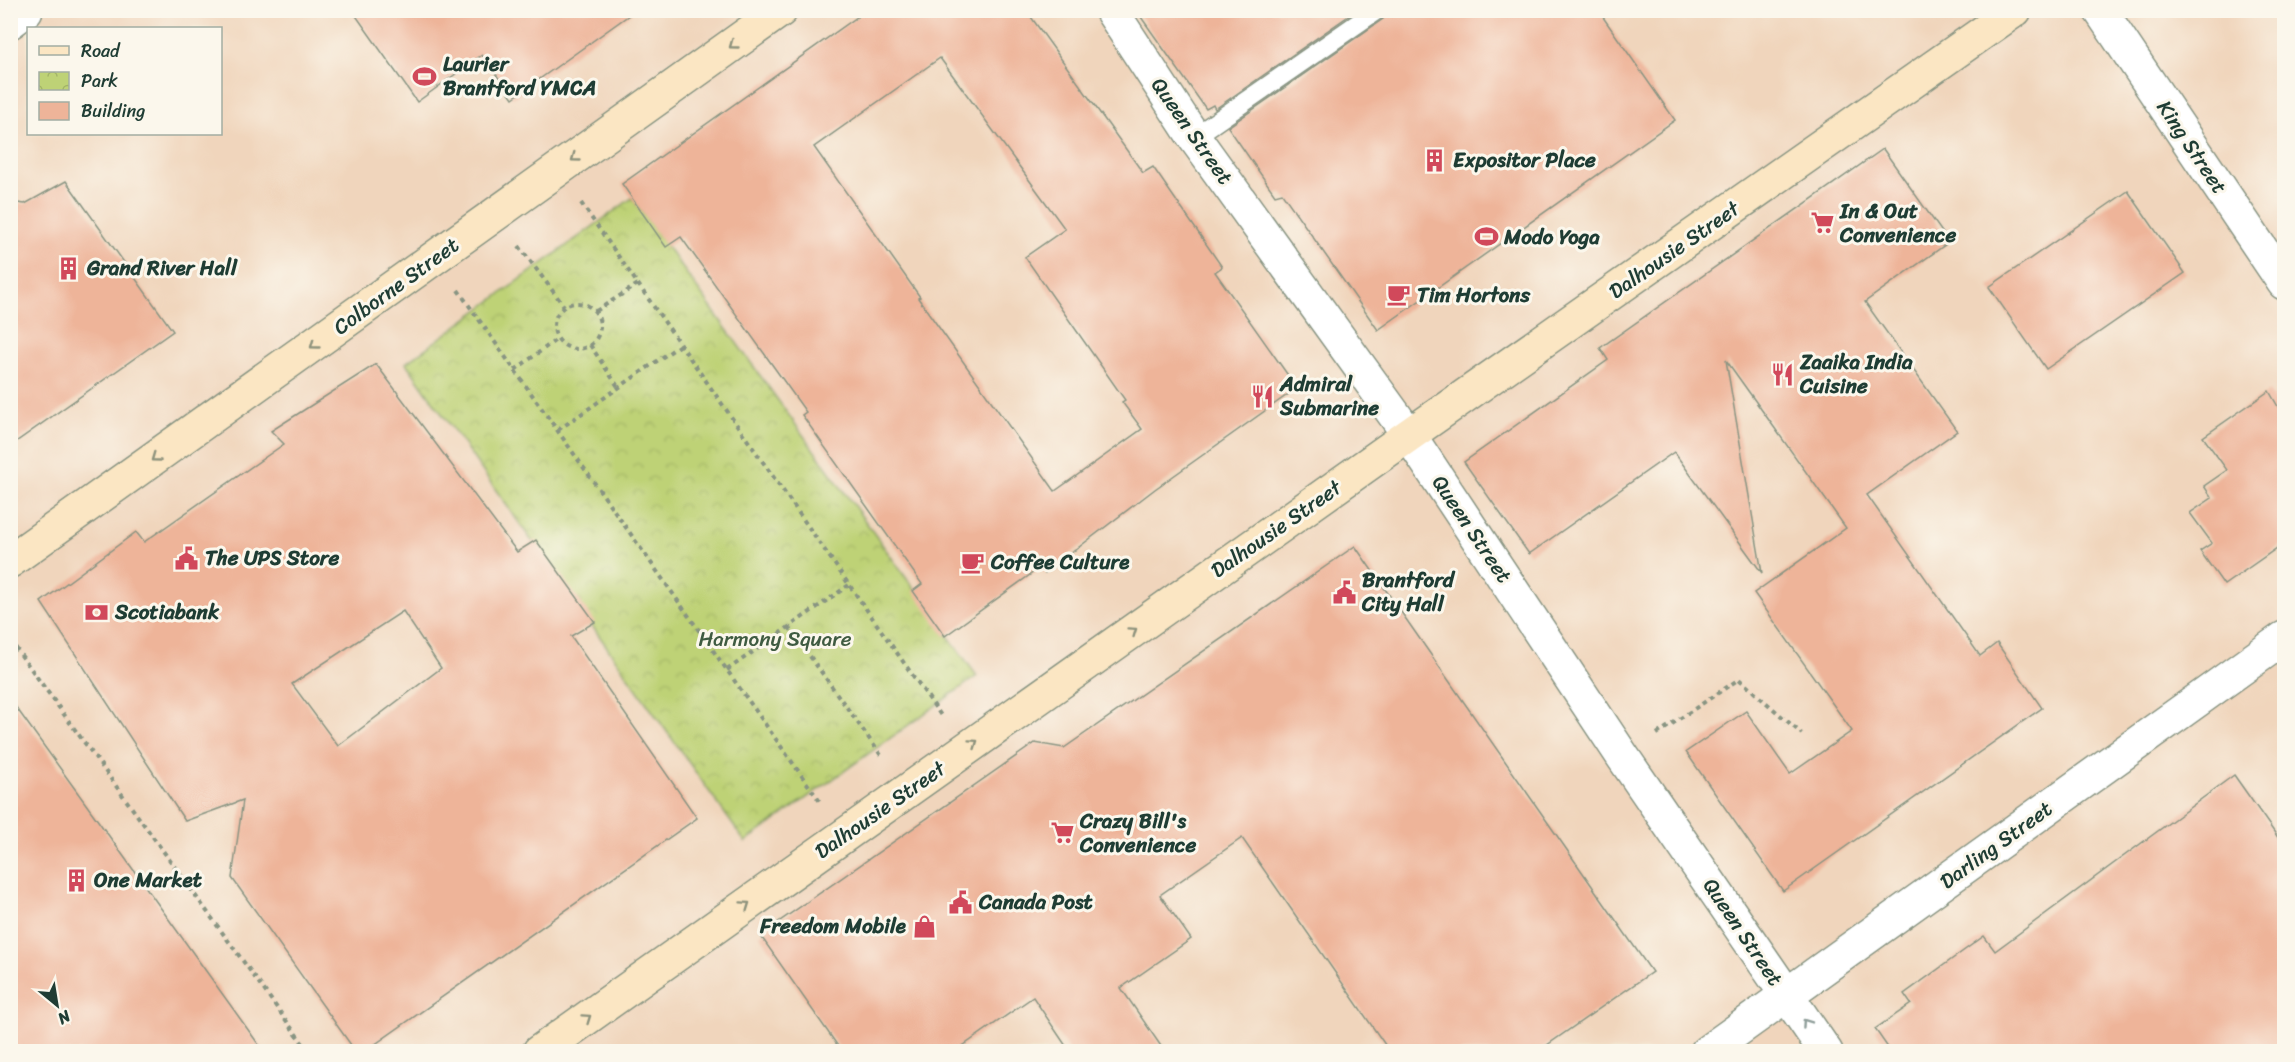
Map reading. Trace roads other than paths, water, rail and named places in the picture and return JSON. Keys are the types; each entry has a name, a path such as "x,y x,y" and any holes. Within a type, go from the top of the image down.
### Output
{"main road":[{"name":"Colborne Street","path":"10,561 781,10"},
{"name":"Dalhousie Street","path":"539,1052 1409,435 2015,10"}],"street":[{"path":"10,22 26,10"},
{"name":"Queen Street","path":"1111,10 1194,137 1409,435 1623,757 1827,1052"},
{"name":"King Street","path":"2100,10 2284,283"},
{"name":"Darling Street","path":"1707,1052 2284,638"}],"lane":[{"path":"1194,137 1377,10"}],"place":[{"name":"Laurier Brantford YMCA","path":"425,76"},
{"name":"Expositor Place","path":"1435,160"},
{"name":"In & Out Convenience","path":"1822,223"},
{"name":"Modo Yoga","path":"1486,237"},
{"name":"Grand River Hall","path":"69,268"},
{"name":"Tim Hortons","path":"1399,295"},
{"name":"Zaaika India Cuisine","path":"1782,374"},
{"name":"Admiral Submarine","path":"1262,396"},
{"name":"The UPS Store","path":"187,558"},
{"name":"Coffee Culture","path":"973,562"},
{"name":"Brantford City Hall","path":"1344,592"},
{"name":"Scotiabank","path":"97,612"},
{"name":"Crazy Bill's Convenience","path":"1062,833"},
{"name":"One Market","path":"76,880"},
{"name":"Canada Post","path":"961,902"},
{"name":"Freedom Mobile","path":"924,926"}],"park label":[{"name":"Harmony Square","path":"775,639"}]}
